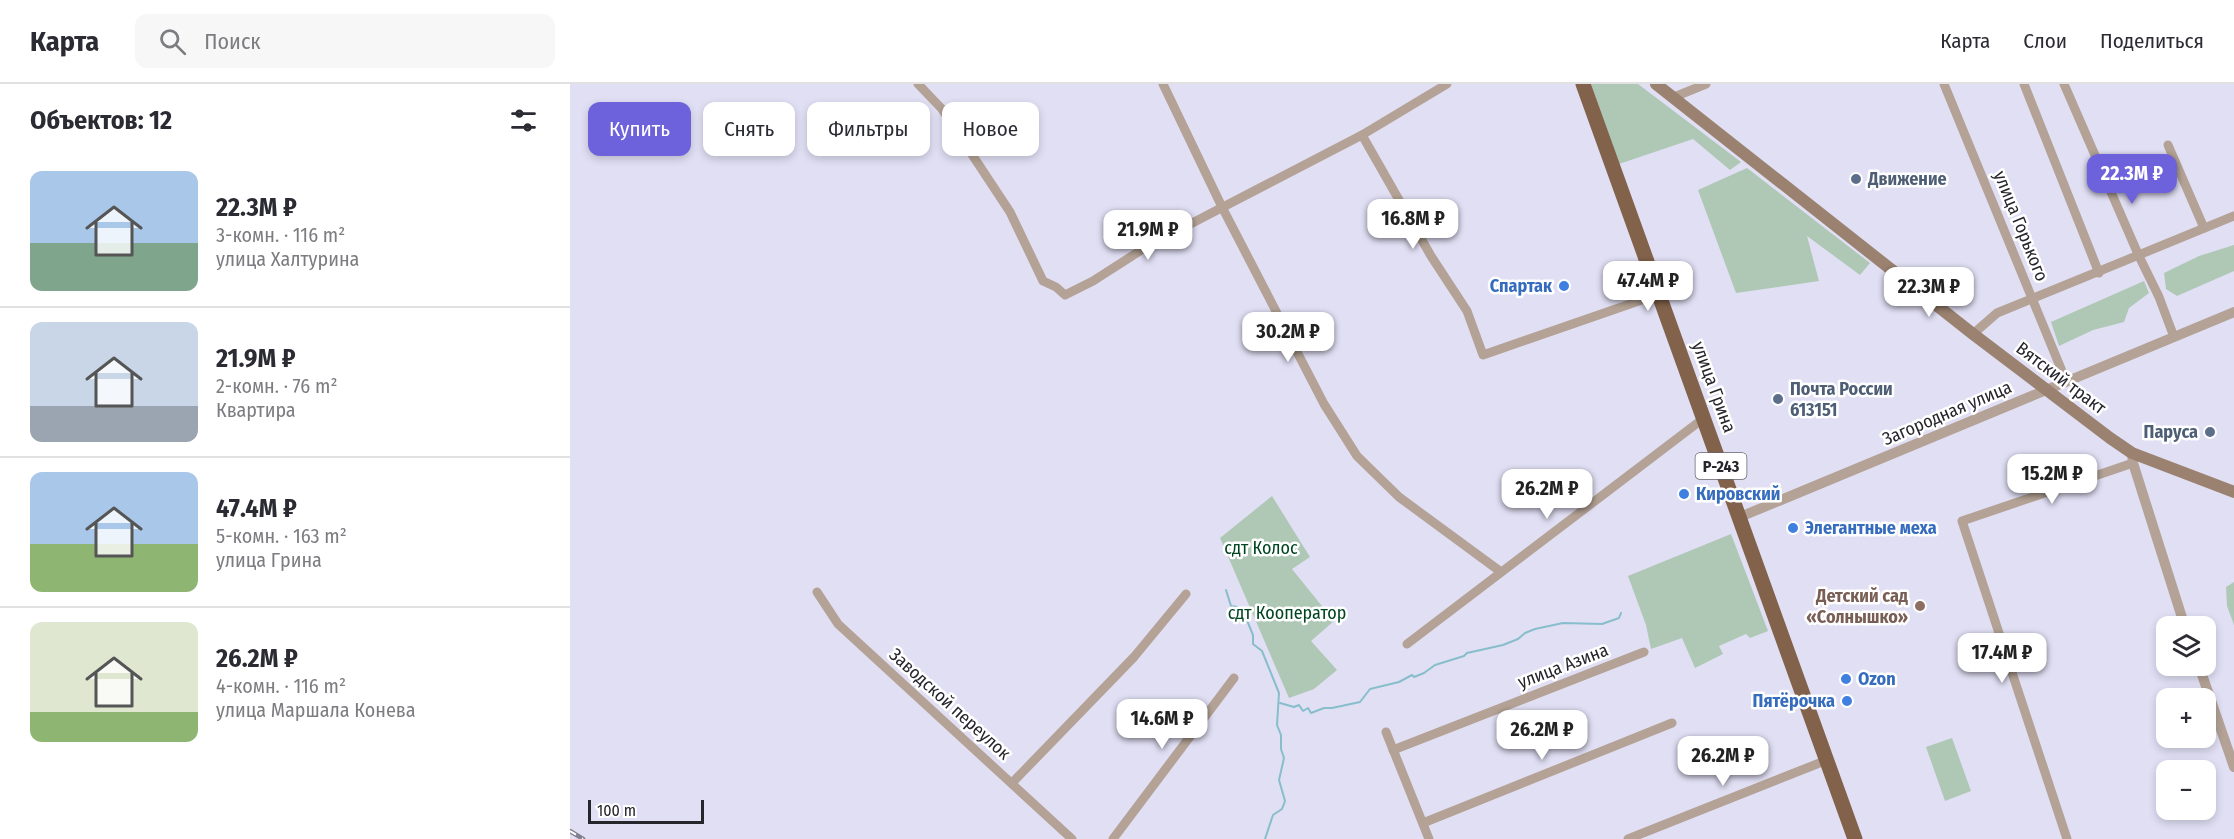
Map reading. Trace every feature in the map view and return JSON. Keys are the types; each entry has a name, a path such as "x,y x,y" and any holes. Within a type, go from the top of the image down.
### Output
{"highway":[{"name":"улица Грина","path":"1583,84 1855,839"}],"main road":[{"name":"Вятский тракт","path":"1656,84 2132,458 2234,492"}],"street":[{"path":"918,84 942,109 1010,212 1043,281 1056,287 1065,295 1093,281 1146,247 1362,135 1447,84"},
{"path":"1162,84 1222,207 1324,404 1357,456 1399,498 1501,572"},
{"path":"1674,97 1706,84"},
{"name":"улица Горького","path":"1944,84 2066,381"},
{"path":"2024,84 2099,273"},
{"path":"2064,84 2159,297 2174,337"},
{"path":"1362,135 1431,256 1467,311 1483,355 1659,294"},
{"path":"2168,145 2204,228"},
{"path":"1973,334 1997,313 2234,216"},
{"name":"Загородная улица","path":"1740,517 2234,312"},
{"path":"1407,644 1704,418"},
{"path":"2067,839 1962,521 2132,458 2182,616"},
{"name":"Заводской переулок","path":"816,592 838,624 1012,783 1134,657 1186,594"},
{"name":"улица Азина","path":"1393,750 1644,652"},
{"path":"2202,676 2234,767"},
{"path":"1113,839 1234,678"},
{"path":"1423,823 1672,723"},
{"path":"1386,732 1429,839"},
{"path":"1628,839 1827,760"},
{"path":"1012,783 1072,839"}],"green space":[{"path":"1591,84 1638,84 1741,162 1730,170 1693,139 1619,164"},
{"path":"1747,168 1870,263 1860,275 1807,236 1819,281 1736,293 1698,190"},
{"path":"2234,245 2234,271 2177,296 2166,289 2164,273 2199,256"},
{"path":"2144,281 2149,293 2129,308 2124,322 2093,330 2059,346 2051,322"},
{"path":"1272,496 1310,557 1292,569 1334,621 1311,641 1337,670 1314,689 1289,698 1220,538"},
{"path":"1731,534 1768,631 1750,638 1746,634 1719,646 1723,654 1695,668 1682,638 1651,649 1646,625 1628,576"},
{"path":"2234,582 2234,625 2227,606 2226,587"},
{"path":"1952,738 1971,791 1945,801 1926,747"}],"waterway":[{"path":"1226,590 1231,606 1238,607 1241,618 1246,618 1253,635 1253,644 1262,651 1279,693 1277,725 1281,735 1281,749 1284,758 1279,780 1285,801 1282,809 1273,815 1265,839"},
{"path":"1280,703 1294,707 1299,705 1303,711 1308,708 1311,713 1324,708 1360,702 1370,689 1399,682 1412,675 1414,677 1435,665 1467,653 1503,645 1535,629 1563,623 1602,624 1619,618 1621,613"}],"railway":[{"path":"570,831 583,839"}],"place":[{"name":"Движение","path":"1856,179"},
{"name":"Спартак","path":"1564,286"},
{"name":"Почта России 613151","path":"1778,399"},
{"name":"Паруса","path":"2210,432"},
{"name":"Кировский","path":"1684,494"},
{"name":"Элегантные меха","path":"1793,528"},
{"name":"Детский сад «Солнышко»","path":"1920,606"},
{"name":"Ozon","path":"1846,679"},
{"name":"Пятёрочка","path":"1847,701"}],"park label":[{"name":"сдт Колос","path":"1261,548"},
{"name":"сдт Кооператор","path":"1287,613"}]}
